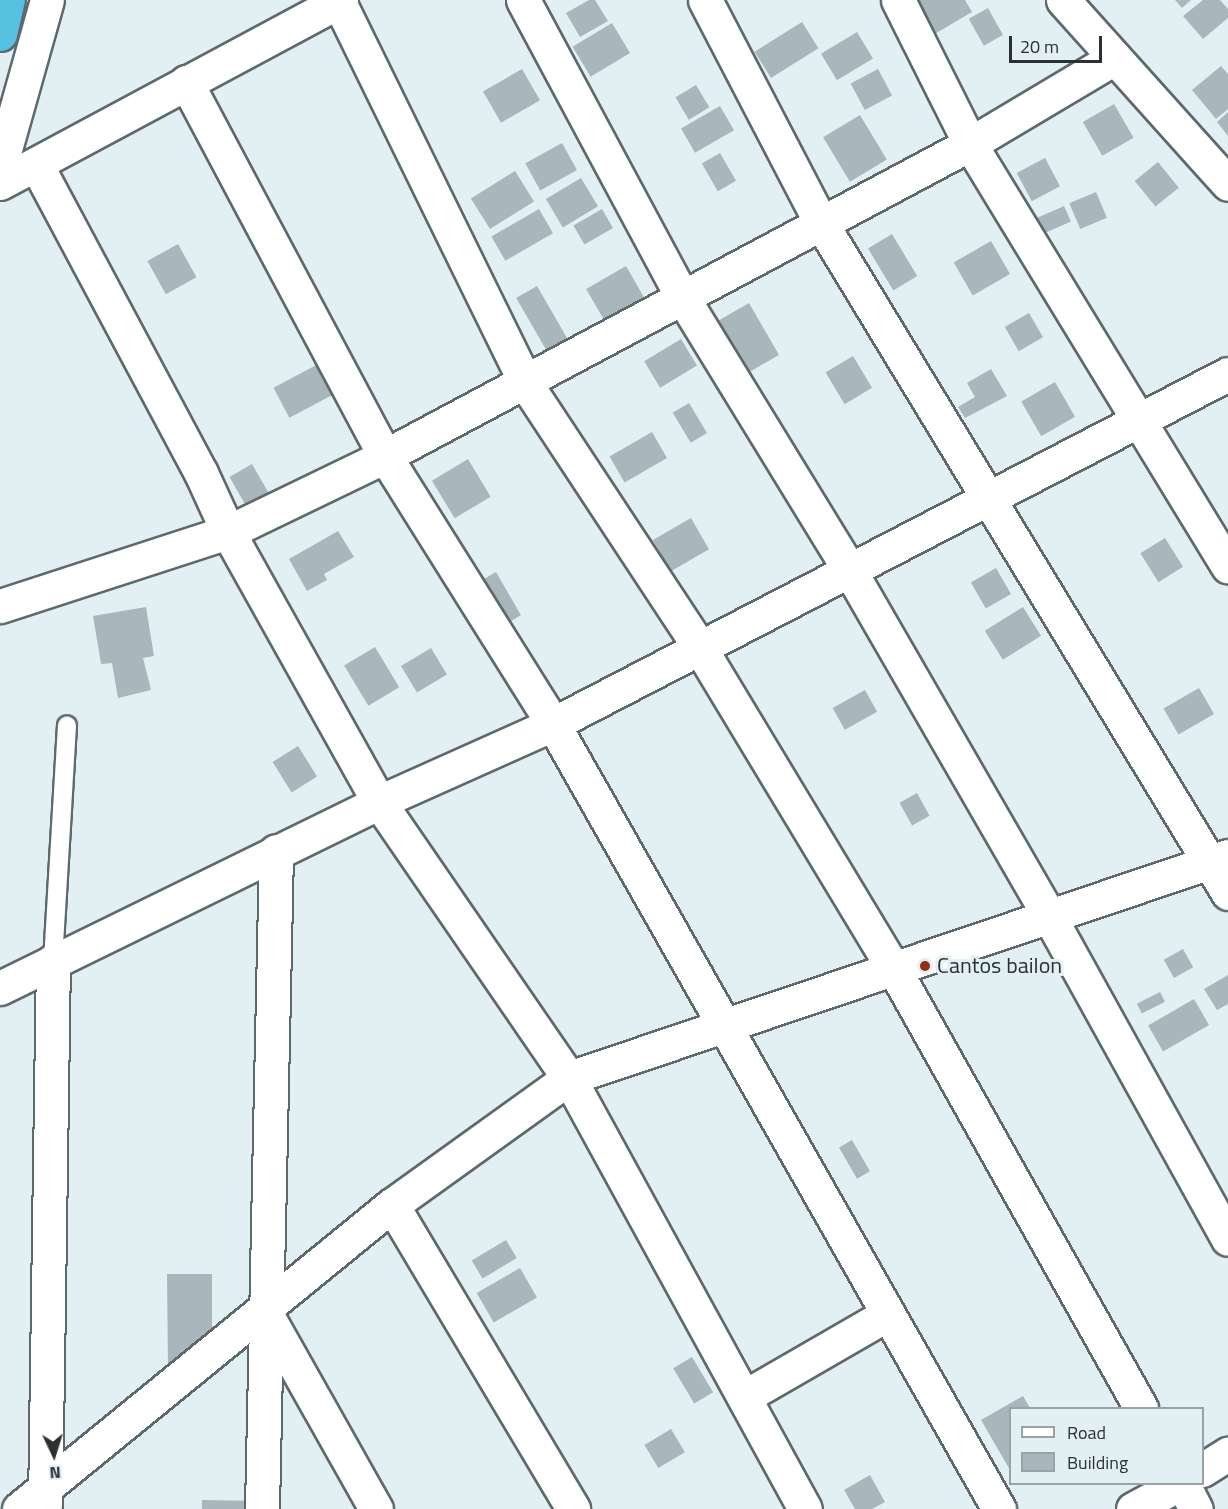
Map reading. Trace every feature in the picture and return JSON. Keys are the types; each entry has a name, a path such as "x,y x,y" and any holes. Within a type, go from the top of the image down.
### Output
{"highway":[{"path":"0,34 8,0"}],"street":[{"path":"0,167 47,0"},
{"path":"0,183 37,166 186,82 339,0 526,384 700,648 894,969 1139,1407"},
{"path":"523,0 684,300 850,571 1049,916 1228,1239"},
{"path":"705,0 821,223 985,497 1220,859 1228,893"},
{"path":"898,0 970,144 1135,419 1228,566"},
{"path":"1063,0 1228,184"},
{"path":"0,606 228,532 385,456 684,300 821,223 970,144 1114,58"},
{"path":"186,82 385,456 552,724 999,1509"},
{"path":"37,166 201,473 228,532 379,802 569,1078 805,1509"},
{"path":"0,988 276,851 552,724 850,571 1135,419 1228,374"},
{"path":"262,1509 276,851"},
{"path":"19,1509 46,1499 392,1205 569,1078 1220,859"},
{"path":"46,1499 53,961"},
{"path":"392,1205 573,1509"},
{"path":"265,1312 376,1509"},
{"path":"744,1397 888,1314"},
{"path":"1204,1469 1228,1454"},
{"path":"1133,1509 1179,1485"},
{"path":"1182,1485 1196,1509"}],"lane":[{"path":"53,961 67,725"}],"building":[{"path":"589,0 595,0 608,21 580,37 566,13"},
{"path":"913,0 965,0 972,12 933,35"},
{"path":"1175,0 1191,0 1182,8"},
{"path":"1203,0 1220,0 1228,9 1228,18 1203,39 1183,16"},
{"path":"988,8 1003,35 984,46 969,19"},
{"path":"802,22 818,48 771,78 755,52"},
{"path":"612,23 630,53 591,77 573,47"},
{"path":"857,32 873,59 837,80 821,54"},
{"path":"1221,66 1228,74 1228,109 1216,119 1192,90"},
{"path":"522,69 540,100 501,123 483,92"},
{"path":"878,69 892,95 865,110 851,84"},
{"path":"696,85 709,107 689,120 675,97"},
{"path":"1114,104 1134,138 1102,156 1083,122"},
{"path":"720,106 734,130 695,153 681,128"},
{"path":"1228,112 1228,136 1217,122"},
{"path":"860,115 887,160 850,182 823,137"},
{"path":"562,143 577,170 540,190 525,163"},
{"path":"720,153 736,181 718,191 702,164"},
{"path":"1045,158 1060,186 1032,201 1017,173"},
{"path":"1158,162 1179,188 1155,207 1135,181"},
{"path":"515,171 534,202 490,229 471,199"},
{"path":"581,178 598,206 563,227 546,199"},
{"path":"1096,192 1107,218 1080,229 1069,203"},
{"path":"1064,206 1071,222 1040,235 1033,220"},
{"path":"539,209 553,233 505,261 491,236"},
{"path":"602,209 613,228 584,245 573,226"},
{"path":"892,234 917,276 893,290 868,248"},
{"path":"991,241 1010,274 973,295 954,262"},
{"path":"178,244 196,277 166,294 147,261"},
{"path":"626,266 644,297 604,320 586,289"},
{"path":"537,286 574,349 553,361 516,298"},
{"path":"749,303 779,355 746,374 716,322"},
{"path":"1029,313 1043,337 1019,351 1005,327"},
{"path":"681,339 697,366 660,388 644,361"},
{"path":"853,356 872,388 845,404 826,372"},
{"path":"322,362 338,392 289,418 273,388"},
{"path":"991,369 1007,396 965,418 958,407 975,397 967,383"},
{"path":"1055,382 1075,417 1041,436 1021,402"},
{"path":"689,403 707,433 691,443 673,413"},
{"path":"652,432 667,458 625,482 610,456"},
{"path":"468,459 491,497 455,518 432,481"},
{"path":"252,464 269,493 246,506 229,477"},
{"path":"691,518 709,549 671,571 653,540"},
{"path":"338,531 354,557 324,574 327,580 307,591 289,559"},
{"path":"1165,538 1183,567 1158,582 1140,553"},
{"path":"996,568 1011,594 986,608 971,582"},
{"path":"496,572 521,615 498,629 473,586"},
{"path":"146,607 154,656 143,658 151,690 118,698 112,663 101,664 93,616"},
{"path":"1023,607 1041,636 1003,660 985,631"},
{"path":"375,647 399,687 368,706 344,666"},
{"path":"431,648 447,675 417,693 401,666"},
{"path":"1199,688 1214,714 1178,734 1163,708"},
{"path":"865,690 877,712 845,730 833,708"},
{"path":"298,746 317,777 292,792 273,762"},
{"path":"917,793 930,816 912,825 900,803"},
{"path":"1183,949 1193,967 1174,978 1164,960"},
{"path":"1228,975 1228,1004 1217,1010 1204,989"},
{"path":"1160,992 1165,1002 1142,1014 1137,1004"},
{"path":"1194,999 1209,1025 1163,1051 1148,1026"},
{"path":"852,1140 870,1171 857,1179 839,1148"},
{"path":"506,1240 517,1258 483,1279 472,1261"},
{"path":"520,1268 537,1297 494,1322 477,1293"},
{"path":"167,1274 212,1274 212,1337 168,1368"},
{"path":"692,1357 713,1392 694,1403 673,1368"},
{"path":"1023,1396 1029,1407 1009,1407 1009,1468 981,1420"},
{"path":"671,1429 685,1452 658,1468 644,1445"},
{"path":"870,1475 885,1502 872,1509 855,1509 844,1490"},
{"path":"202,1500 249,1501 249,1509 202,1509"}],"place":[{"name":"Cantos bailon","path":"925,966"}]}
